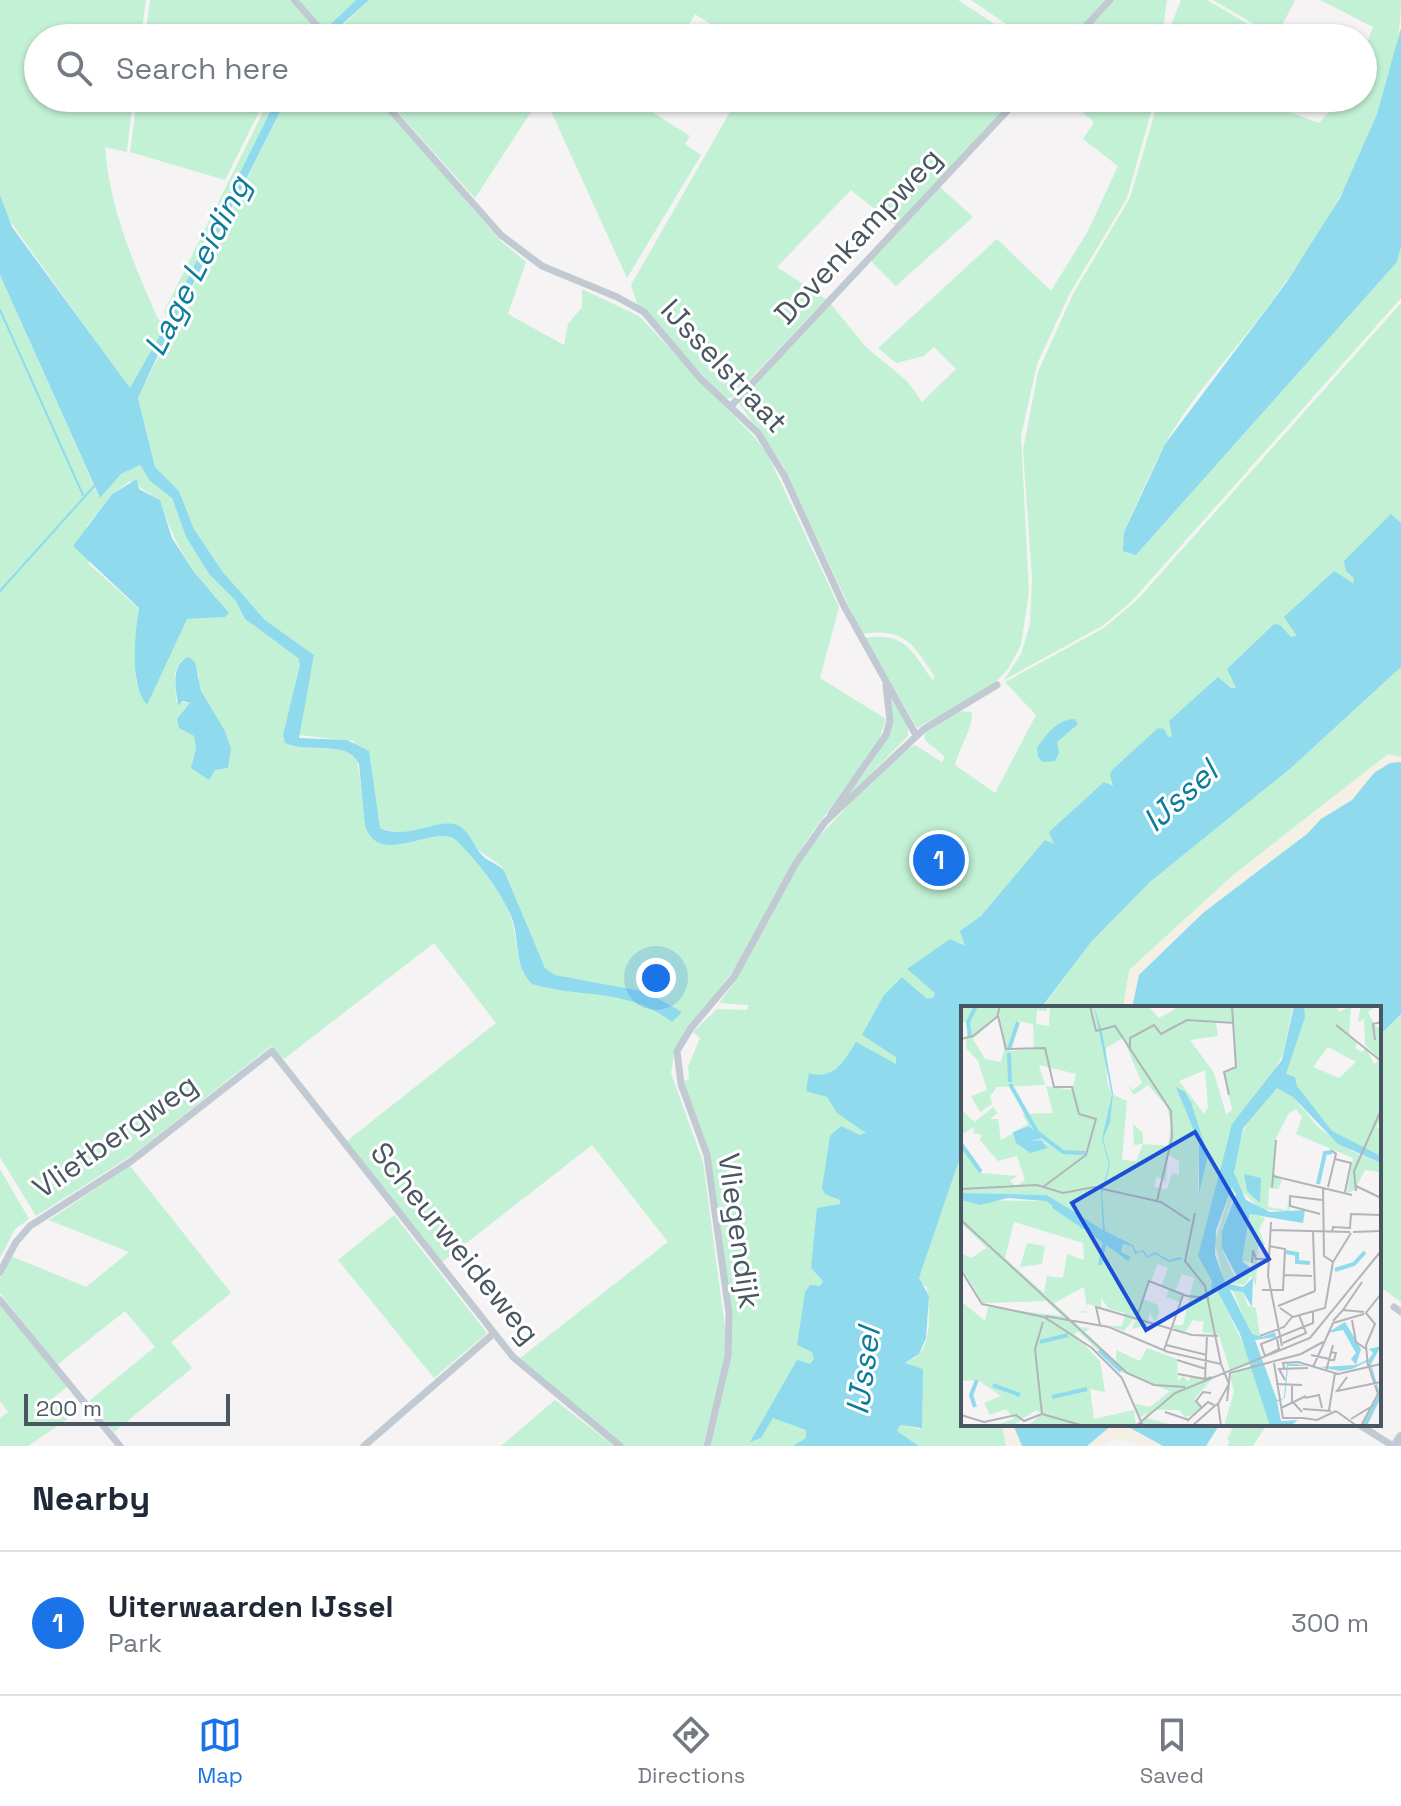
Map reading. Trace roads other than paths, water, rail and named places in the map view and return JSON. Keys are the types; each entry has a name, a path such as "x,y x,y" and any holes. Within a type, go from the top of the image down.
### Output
{"street":[{"path":"294,0 315,24"},
{"path":"1088,24 1110,0"},
{"name":"IJsselstraat","path":"392,112 501,235 542,266 617,297 644,312 700,378 731,406 769,448 844,606 916,735"},
{"name":"Dovenkampweg","path":"731,406 1006,112"},
{"name":"IJsselstraat","path":"825,822 886,735 889,704 883,673"},
{"path":"825,822 916,735 997,685"},
{"name":"Vliegendijk","path":"707,1446 728,1356 729,1313 707,1155 677,1068 677,1051 691,1028 714,1005 734,977 796,863 825,822"},
{"name":"Vlietbergweg","path":"0,1272 19,1236 34,1222 130,1162 272,1051"},
{"name":"Scheurweideweg","path":"272,1051 493,1334 534,1377 620,1446"},
{"path":"0,1300 120,1446"},
{"path":"364,1446 493,1334"},
{"path":"1361,1426 1394,1446 1401,1437"}],"water":[{"path":"356,0 369,0 342,24 331,24"},
{"path":"1401,28 1401,247 1397,262 1136,555 1123,551 1124,532 1165,444 1286,283 1340,198 1377,114"},
{"name":"Lage Leiding","path":"270,112 280,112 174,322 171,313"},
{"path":"0,195 12,227 130,388 163,330 171,327 138,398 155,467 179,491 194,529 222,571 265,620 314,655 299,738 347,740 369,751 380,828 402,832 454,824 465,830 482,855 505,873 545,968 555,975 647,992 682,1012 672,1022 638,1003 532,984 519,960 514,925 506,906 487,876 457,841 436,837 395,845 382,844 372,838 365,825 359,764 354,756 337,749 285,743 283,735 300,665 298,658 245,619 236,601 209,574 186,537 172,498 150,481 140,465 121,474 100,498 0,275"},
{"path":"137,479 139,489 160,500 172,538 194,572 229,613 225,617 187,619 147,705 141,696 136,672 139,608 73,546 112,494"},
{"name":"IJssel","path":"1391,514 1401,523 1401,667 1291,768 1150,882 1092,941 1043,1006 961,1006 961,1155 919,1278 929,1296 926,1338 919,1354 905,1363 923,1369 922,1428 900,1425 897,1431 919,1446 793,1446 806,1438 806,1430 773,1418 761,1438 750,1442 797,1360 810,1364 814,1359 812,1352 797,1345 805,1292 810,1285 820,1286 823,1281 811,1268 817,1208 840,1204 840,1200 825,1194 822,1188 830,1136 841,1126 860,1135 866,1133 837,1113 827,1097 806,1091 809,1073 818,1075 832,1071 843,1062 856,1042 896,1064 896,1057 862,1035 884,995 902,977 927,999 934,997 935,993 907,969 950,939 965,946 960,931 981,916 1045,840 1054,844 1049,832 1104,782 1113,786 1112,770 1158,728 1164,729 1168,737 1172,736 1169,721 1218,677 1231,688 1236,688 1227,669 1274,624 1280,625 1291,637 1297,636 1284,617 1334,571 1353,583 1354,578 1346,571 1344,561"},
{"path":"188,657 195,662 201,691 225,731 231,749 228,768 215,770 209,780 191,768 196,749 194,736 179,728 177,719 190,703 183,701 178,705 176,685 176,672"},
{"path":"1075,719 1078,724 1057,742 1059,753 1055,761 1043,762 1038,757 1037,748 1058,724"},
{"path":"1401,762 1401,1014 1381,1034 1381,1006 1132,1006 1139,975 1203,913 1307,834 1321,819 1352,800 1374,773 1390,763"},
{"path":"1014,1426 1111,1426 1087,1446 1022,1446"},
{"path":"1127,1426 1219,1426 1206,1446 1163,1446"}],"waterway":[{"path":"0,310 83,495"},
{"path":"0,591 96,484"}],"place":[{"name":"Uiterwaarden IJssel","path":"939,860"}]}
